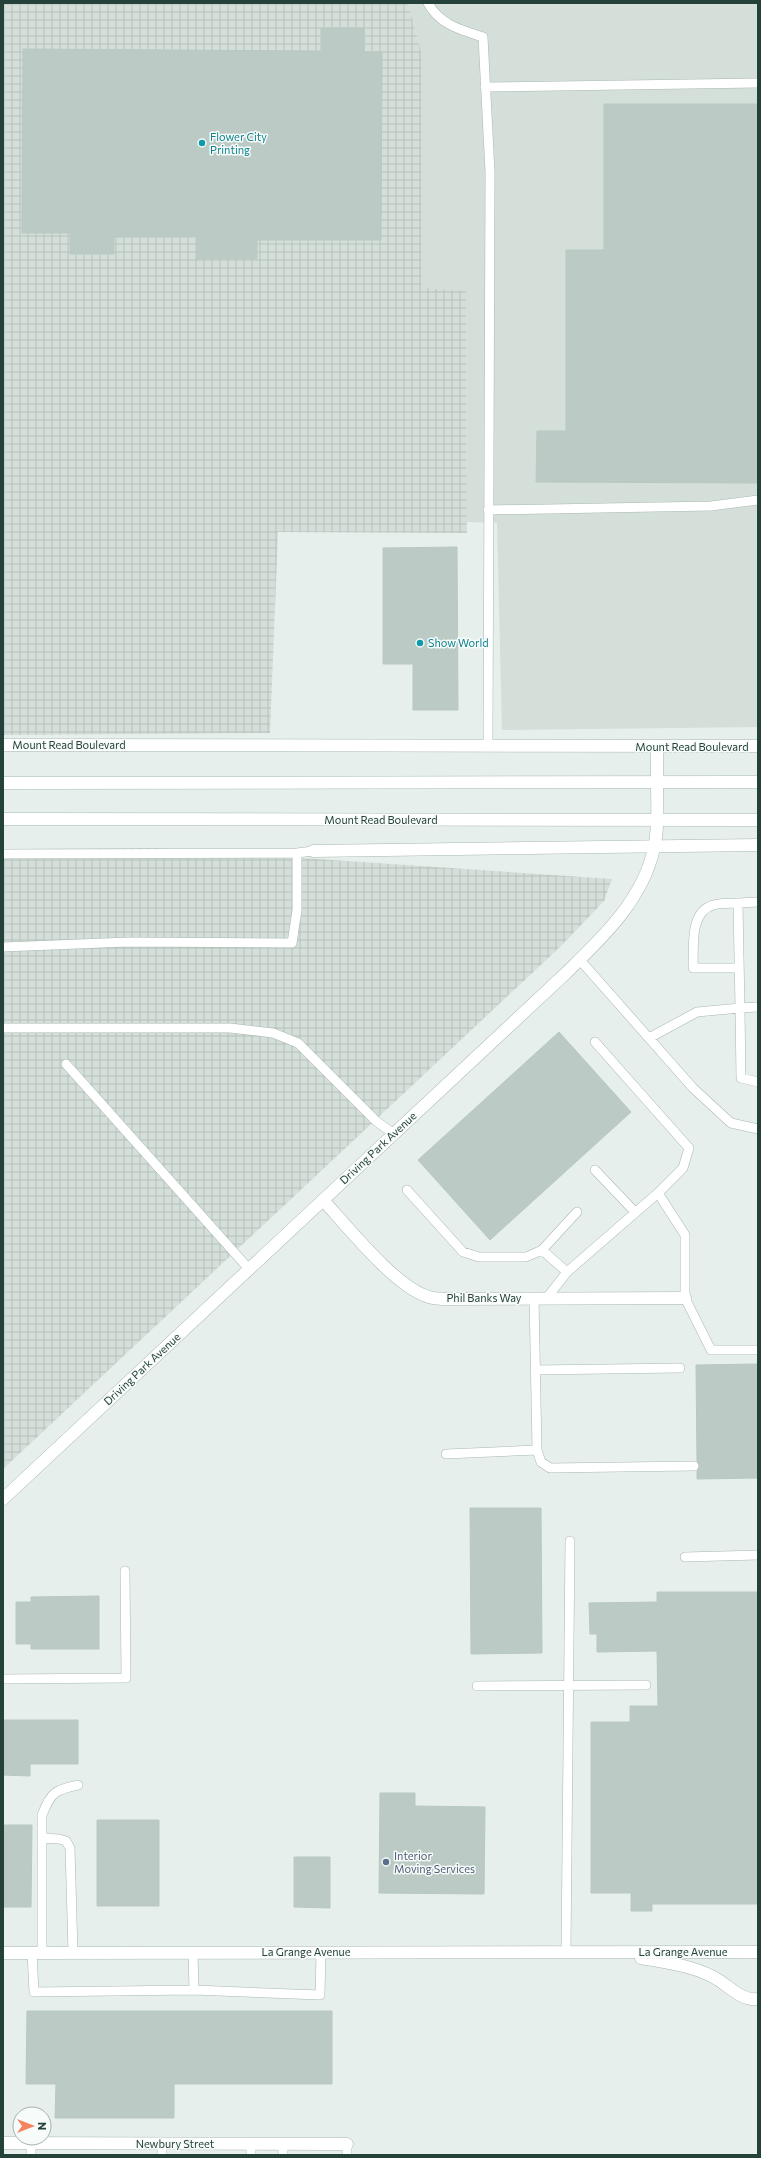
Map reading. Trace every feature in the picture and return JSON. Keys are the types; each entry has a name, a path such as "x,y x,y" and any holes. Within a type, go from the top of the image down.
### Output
{"street":[{"name":"Mount Read Boulevard","path":"3,745 758,746"},
{"name":"Driving Park Avenue","path":"3,1499 580,960 614,923 634,898 644,880 654,848 657,822 657,747"},
{"path":"3,783 657,784 758,782"},
{"name":"Mount Read Boulevard","path":"3,819 657,822 758,820"},
{"path":"313,851 654,848 758,845"},
{"name":"Phil Banks Way","path":"323,1200 392,1274 411,1289 429,1298 685,1298"},
{"name":"La Grange Avenue","path":"608,1952 669,1963 700,1971 719,1980 742,1997 758,2000"},
{"name":"La Grange Avenue","path":"3,1953 758,1952"},
{"name":"Newbury Street","path":"3,2143 31,2149 347,2149"}],"lane":[{"path":"428,3 433,13 443,22 483,37 490,172 488,746"},
{"path":"485,87 758,84"},
{"path":"488,510 711,506 758,500"},
{"path":"3,854 296,853 313,851"},
{"path":"3,947 128,942 292,943 297,910 296,853"},
{"path":"739,968 693,968 696,921 703,911 713,905 738,902 758,902"},
{"path":"738,902 741,1078 758,1082"},
{"path":"580,960 693,1088 731,1123 758,1129"},
{"path":"648,1038 697,1012 758,1007"},
{"path":"3,1028 230,1028 273,1033 298,1043 376,1121 394,1134"},
{"path":"595,1042 689,1148 682,1168 658,1193 567,1272 540,1299 535,1370 537,1450 541,1462 550,1468 694,1466"},
{"path":"66,1064 249,1269"},
{"path":"595,1170 635,1212"},
{"path":"407,1190 463,1252 479,1257 526,1257 542,1250 577,1212"},
{"path":"658,1193 685,1236 685,1298 710,1350 758,1350"},
{"path":"542,1250 567,1272"},
{"path":"535,1370 680,1368"},
{"path":"446,1454 537,1450"},
{"path":"566,1952 570,1541"},
{"path":"685,1557 758,1555"},
{"path":"3,1679 126,1678 125,1571"},
{"path":"477,1686 568,1684 646,1685"},
{"path":"78,1785 58,1789 47,1801 42,1815 37,1953 34,1992 194,1990 320,1995 321,1952"},
{"path":"42,1838 66,1841 70,1848 73,1953"},
{"path":"193,1953 194,1990"}],"shaded area":[{"path":"3,3 408,3 421,51 421,288 466,291 467,533 278,532 270,733 3,735"},
{"path":"408,3 758,3 758,727 502,730 497,523 467,522 466,291 421,289 421,51"},
{"path":"155,848 612,879 604,901 561,946 3,1469 3,849"}],"building":[{"name":"Flower City Printing","path":"321,28 364,28 364,52 382,52 381,240 257,240 257,259 197,259 197,237 114,237 114,254 70,254 70,233 22,233 23,49 321,51"},
{"path":"604,104 758,104 758,483 536,482 537,431 566,431 566,250 604,250"},
{"name":"Show World","path":"457,547 458,710 413,710 413,664 383,664 383,548"},
{"path":"559,1032 631,1112 490,1240 418,1160"},
{"path":"758,1364 758,1478 697,1479 697,1471 700,1466 697,1461 696,1365"},
{"path":"470,1508 541,1508 542,1653 471,1654"},
{"path":"657,1592 758,1592 758,1904 652,1904 652,1911 631,1911 631,1893 591,1893 591,1722 630,1722 630,1706 658,1706 657,1651 597,1652 597,1634 590,1634 589,1603 657,1602"},
{"path":"99,1596 99,1649 31,1649 31,1644 16,1644 16,1602 31,1602 31,1597"},
{"path":"3,1720 78,1720 78,1764 30,1764 30,1776 3,1775"},
{"path":"380,1793 415,1793 415,1806 485,1807 484,1894 379,1893"},
{"path":"97,1820 159,1820 159,1906 97,1906"},
{"path":"3,1825 32,1825 31,1907 3,1907"},
{"path":"294,1857 330,1857 330,1908 294,1907"},
{"path":"27,2011 332,2011 332,2084 174,2084 174,2118 55,2118 56,2084 26,2084"}],"place":[{"name":"Flower City Printing","path":"202,143"},
{"name":"Show World","path":"420,643"},
{"name":"Interior Moving Services","path":"386,1862"}]}
